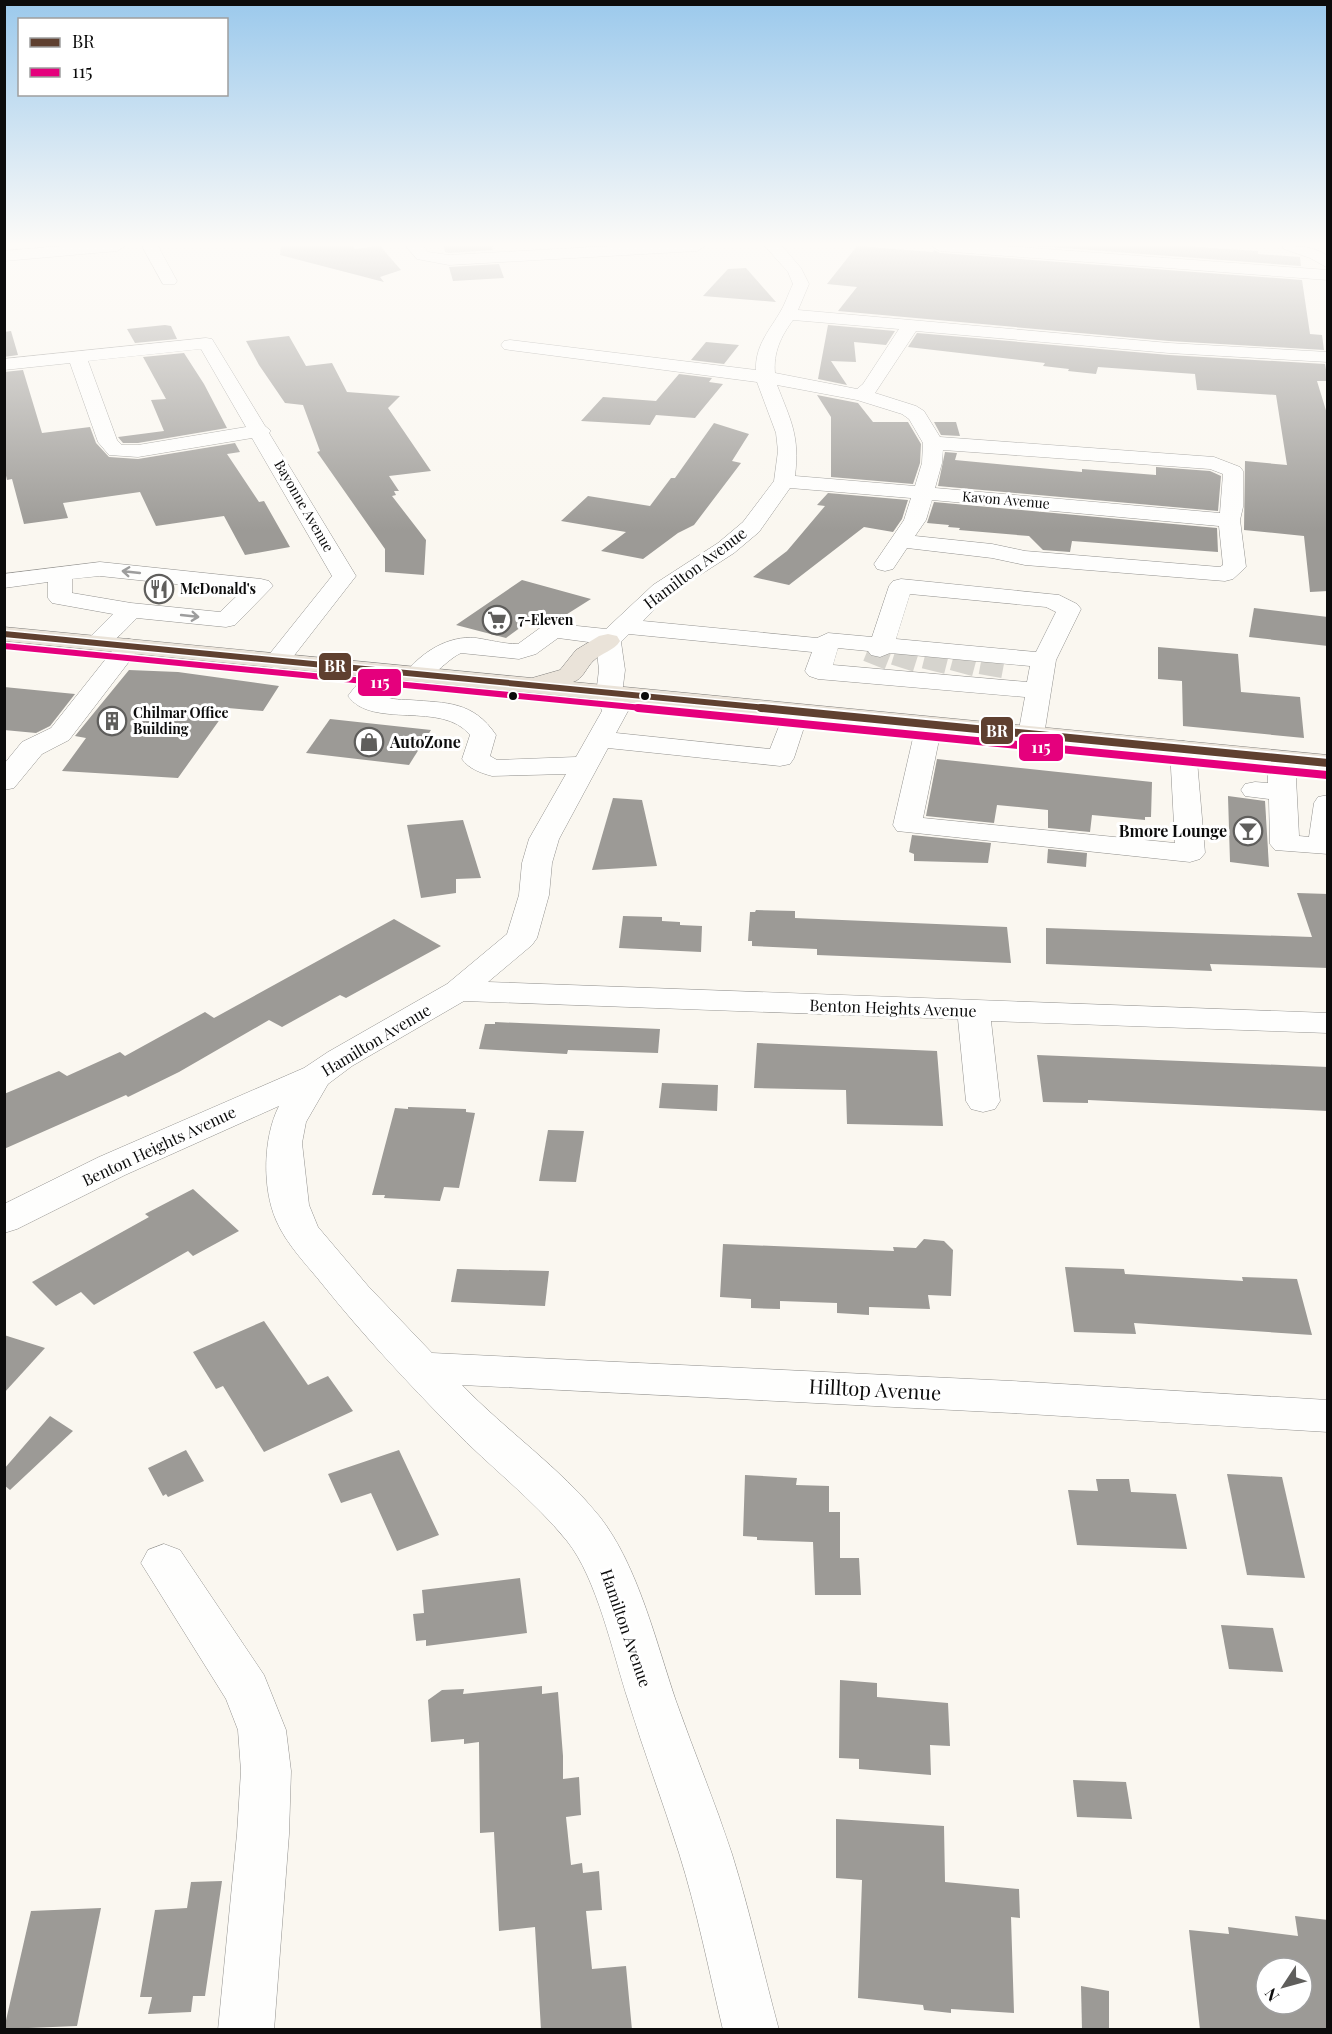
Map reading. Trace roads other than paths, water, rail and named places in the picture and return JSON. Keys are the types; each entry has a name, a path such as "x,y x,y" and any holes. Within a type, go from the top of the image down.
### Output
{"main road":[{"path":"4,634 1328,763"},
{"path":"528,686 569,675 585,655 614,635"}],"street":[{"name":"Hamilton Avenue","path":"751,2030 706,1855 652,1701 627,1620 601,1557 584,1530 543,1486 468,1419 354,1296 295,1221 290,1205 284,1143 288,1122 298,1102 316,1076 340,1059 458,991 521,939 534,895 537,863 544,839 615,711 609,694 614,635 661,590 726,548 751,527 784,480 788,451 786,433 766,377 765,363 770,341"},
{"path":"861,395 870,388 901,341"},
{"path":"1090,341 1328,357"},
{"name":"Bayonne Avenue","path":"76,357 206,343 261,431 344,576 277,661"},
{"path":"510,345 766,377 861,395 909,410 917,416 933,443 932,463 925,493 915,520 885,564"},
{"path":"4,365 76,357 108,442 116,451 138,451 261,431"},
{"path":"900,542 992,551 1025,558 1225,574 1235,567 1229,520 1232,507 1233,471 1214,464 933,443"},
{"name":"Kavon Avenue","path":"784,480 1229,520"},
{"path":"4,581 60,574 100,569 261,585 226,620 131,610 60,598 60,574"},
{"path":"876,659 901,586 1052,600 1062,604 1069,609 1044,660 1031,735"},
{"path":"96,643 131,610"},
{"path":"417,675 450,649 460,645 512,651 526,649 550,631 827,646 828,640 876,659 992,670 1044,660"},
{"path":"4,782 32,748 60,734 129,646"},
{"path":"992,670 1038,691"},
{"path":"386,672 361,696 373,704 434,710 468,718 483,735 476,759 492,768 591,752 780,758 796,712"},
{"path":"929,725 907,825 1190,853 1183,749"},
{"path":"1281,759 1269,791 1285,844 1322,847 1328,803"},
{"name":"Benton Heights Avenue","path":"458,991 1328,1023"},
{"path":"974,1011 983,1101"},
{"name":"Benton Heights Avenue","path":"4,1220 112,1166 316,1076"},
{"name":"Hilltop Avenue","path":"422,1368 1012,1397 1328,1416"},
{"path":"165,1563 247,1690 262,1730 266,1771 263,1834 246,2030"}],"tunnel":[{"path":"874,665 880,650"},
{"path":"902,668 907,652"},
{"path":"933,671 937,655"},
{"path":"961,673 965,658"},
{"path":"990,676 993,660"}],"place":[{"name":"McDonald's","path":"159,589"},
{"name":"7-Eleven","path":"497,620"},
{"name":"Chilmar Office Building","path":"112,721"},
{"name":"AutoZone","path":"369,742"},
{"name":"Bmore Lounge","path":"1248,831"}]}
